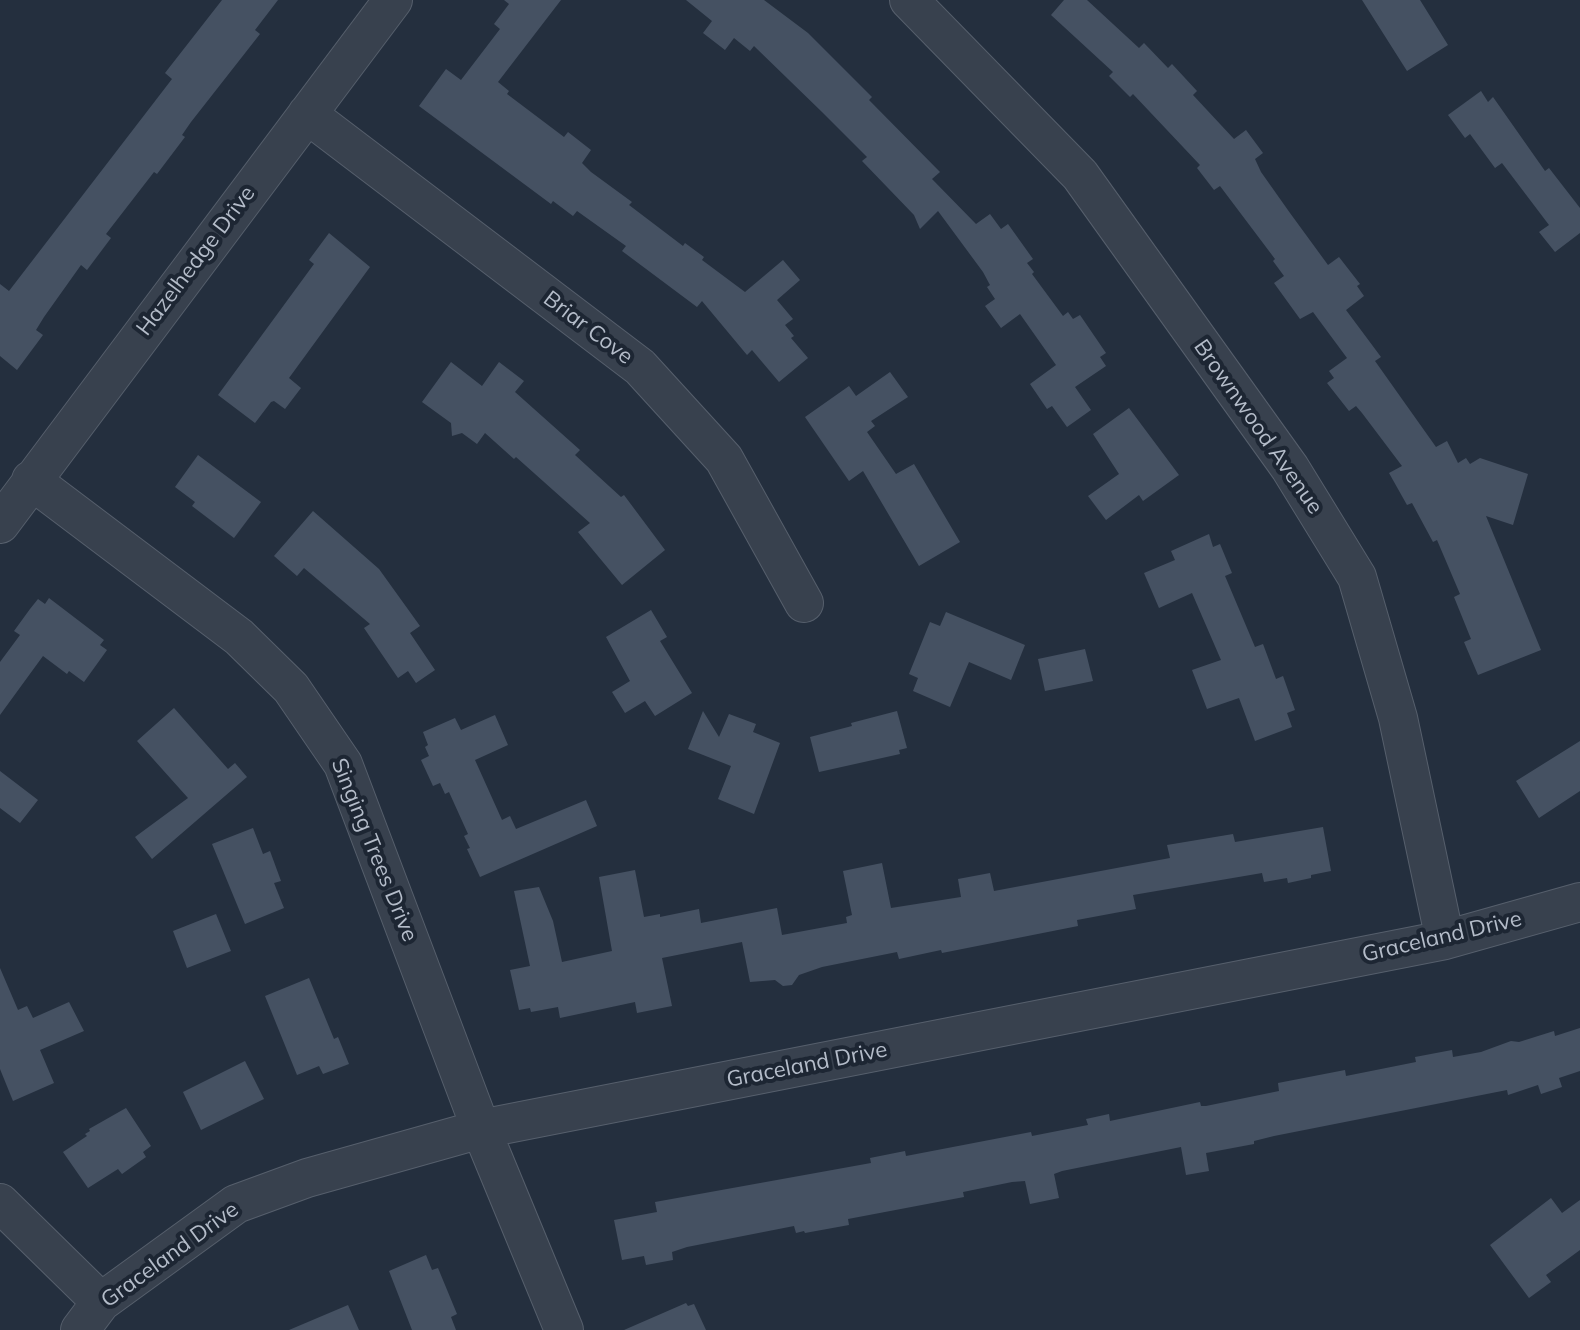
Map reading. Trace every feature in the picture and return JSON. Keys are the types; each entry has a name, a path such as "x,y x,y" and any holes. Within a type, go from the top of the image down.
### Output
{"street":[{"name":"Hazelhedge Drive","path":"0,524 393,0"},
{"name":"Brownwood Avenue","path":"909,0 1080,175 1290,468 1357,577 1398,718 1445,940"},
{"name":"Briar Cove","path":"307,114 640,367 724,459 804,603"},
{"name":"Singing Trees Drive","path":"31,480 239,637 291,688 343,764 481,1129 564,1330"},
{"name":"Graceland Drive","path":"90,1316 236,1204 307,1178 481,1129 1445,940 1580,902"},
{"path":"0,1203 90,1316"}],"building":[{"path":"222,0 278,0 255,30 260,34 191,122 182,135 185,137 106,234 111,238 87,270 81,265 44,317 36,330 43,335 17,370 0,356 0,284 9,291 172,79 165,73"},
{"path":"504,0 561,0 498,82 509,91 507,94 564,137 568,132 591,150 582,163 591,172 632,202 629,205 683,246 685,243 704,257 702,260 745,292 783,260 800,280 777,300 793,319 785,325 794,336 791,338 808,358 779,382 752,350 747,355 702,301 697,307 622,251 626,246 577,211 573,216 553,201 551,204 419,106 446,69 461,80 500,29 494,24 509,4"},
{"path":"686,0 764,0 808,33 872,97 869,100 940,172 932,179 976,224 990,214 1001,229 1008,224 1033,259 1027,263 1034,272 1032,274 1063,316 1068,312 1073,319 1080,315 1106,353 1100,357 1106,366 1075,387 1091,410 1067,427 1052,406 1047,409 1030,384 1056,365 1020,314 1001,328 985,306 995,299 987,287 990,285 983,272 938,211 920,229 914,215 862,161 867,157 822,112 754,46 750,51 734,38 725,50 703,33 712,21"},
{"path":"1064,0 1087,0 1139,48 1144,43 1168,68 1172,64 1197,91 1193,95 1234,139 1246,130 1263,153 1255,159 1261,172 1328,265 1339,257 1360,284 1357,286 1364,296 1346,310 1381,357 1375,361 1436,447 1447,441 1458,463 1466,458 1470,464 1480,458 1528,474 1513,525 1486,516 1541,650 1478,675 1464,642 1471,639 1454,597 1460,594 1437,540 1433,542 1412,503 1407,505 1389,473 1402,466 1356,406 1349,411 1327,383 1334,378 1329,371 1347,358 1313,312 1300,319 1274,283 1284,276 1273,261 1275,259 1220,186 1214,190 1197,168 1200,165 1133,94 1130,97 1109,76 1113,72 1051,15"},
{"path":"1362,0 1420,0 1448,45 1407,71"},
{"path":"1481,91 1488,102 1493,97 1545,171 1549,168 1580,208 1580,233 1555,252 1539,232 1549,225 1502,163 1495,168 1470,134 1465,138 1448,115"},
{"path":"329,233 370,267 289,378 301,388 285,409 271,402 255,423 218,395 314,264 309,260"},
{"path":"451,362 482,386 499,362 524,381 515,392 580,450 575,455 621,497 624,495 665,550 622,585 578,532 590,523 516,457 514,459 485,433 477,444 462,433 452,436 451,423 422,402"},
{"path":"890,372 908,397 871,421 875,426 867,432 896,474 914,464 960,542 919,566 863,471 849,481 805,417 849,386 856,396"},
{"path":"1129,408 1179,475 1143,501 1139,495 1106,520 1088,496 1119,474 1093,434"},
{"path":"198,455 261,502 234,538 192,506 195,502 175,487"},
{"path":"313,511 379,569 420,626 410,633 435,670 416,683 408,671 398,678 364,628 370,624 304,568 297,576 274,556"},
{"path":"1209,534 1213,547 1220,544 1232,573 1225,576 1255,647 1263,644 1276,679 1283,676 1295,710 1287,713 1292,727 1255,741 1239,698 1207,709 1192,670 1221,660 1192,593 1159,608 1144,573 1175,560 1171,551"},
{"path":"49,598 104,640 100,645 107,650 84,682 43,656 0,715 0,662 20,635 14,631 30,609 38,599 45,604"},
{"path":"651,610 667,637 660,641 692,693 655,716 645,701 625,713 612,692 630,681 606,637"},
{"path":"946,612 1025,645 1011,680 969,662 950,707 913,691 918,678 909,674 930,622 940,626"},
{"path":"1085,649 1093,681 1045,691 1038,659"},
{"path":"174,708 228,769 235,763 247,777 152,859 135,837 188,798 137,741"},
{"path":"703,711 719,737 729,714 756,724 753,732 780,743 754,814 718,799 731,766 688,749"},
{"path":"897,711 907,748 899,750 900,754 819,772 810,737"},
{"path":"495,715 508,745 475,760 502,820 510,816 516,829 586,800 597,826 480,877 467,849 470,848 464,836 468,834 449,792 445,794 440,783 433,786 421,760 429,756 423,732 455,718 461,730"},
{"path":"1580,741 1580,791 1539,818 1516,781"},
{"path":"0,771 38,800 20,823 0,808"},
{"path":"1323,827 1331,871 1311,875 1311,878 1288,883 1287,878 1264,882 1262,873 1133,895 1136,909 1077,920 1078,926 942,953 941,950 899,959 897,952 822,967 799,975 792,985 783,986 775,980 750,982 742,942 662,958 672,1006 637,1013 635,1002 560,1018 558,1007 531,1012 530,1008 519,1010 510,970 530,966 514,891 539,887 553,921 562,962 612,951 599,877 635,870 644,917 699,909 701,923 777,908 782,935 847,923 846,917 852,915 843,871 882,863 891,908 961,897 958,879 990,873 994,891 1170,858 1167,845 1233,834 1235,842"},
{"path":"253,828 263,854 270,851 281,881 274,883 284,908 245,924 212,844"},
{"path":"216,914 231,951 187,968 173,931"},
{"path":"0,968 18,1010 27,1006 33,1018 69,1002 84,1031 40,1050 54,1083 13,1101 0,1069"},
{"path":"309,978 334,1039 338,1037 349,1064 323,1074 319,1066 297,1075 265,996"},
{"path":"1580,1028 1580,1071 1559,1078 1562,1087 1541,1094 1538,1085 1508,1095 1507,1090 1274,1136 1254,1141 1254,1144 1206,1153 1209,1171 1186,1175 1181,1147 1062,1171 1054,1174 1059,1198 1030,1204 1025,1181 1012,1182 963,1192 964,1197 848,1219 849,1225 805,1233 796,1233 794,1226 687,1247 672,1252 673,1260 646,1265 644,1256 622,1260 614,1220 657,1212 655,1202 871,1163 870,1158 905,1151 906,1156 1031,1132 1032,1136 1088,1125 1086,1119 1109,1114 1110,1121 1200,1102 1201,1106 1206,1106 1279,1091 1278,1083 1345,1070 1346,1076 1416,1062 1415,1057 1452,1050 1453,1057 1481,1052 1511,1041 1519,1042 1554,1031 1555,1036"},
{"path":"245,1061 264,1099 201,1130 183,1092"},
{"path":"126,1108 151,1146 143,1152 146,1157 122,1174 118,1169 88,1188 63,1152 87,1136 85,1134 89,1129"},
{"path":"1551,1198 1562,1213 1580,1200 1580,1250 1546,1275 1551,1282 1529,1298 1490,1245"},
{"path":"426,1255 432,1270 438,1268 457,1314 451,1317 456,1330 412,1330 389,1271"},
{"path":"686,1303 688,1306 694,1304 706,1330 624,1330"},
{"path":"348,1305 359,1330 289,1330"}]}
